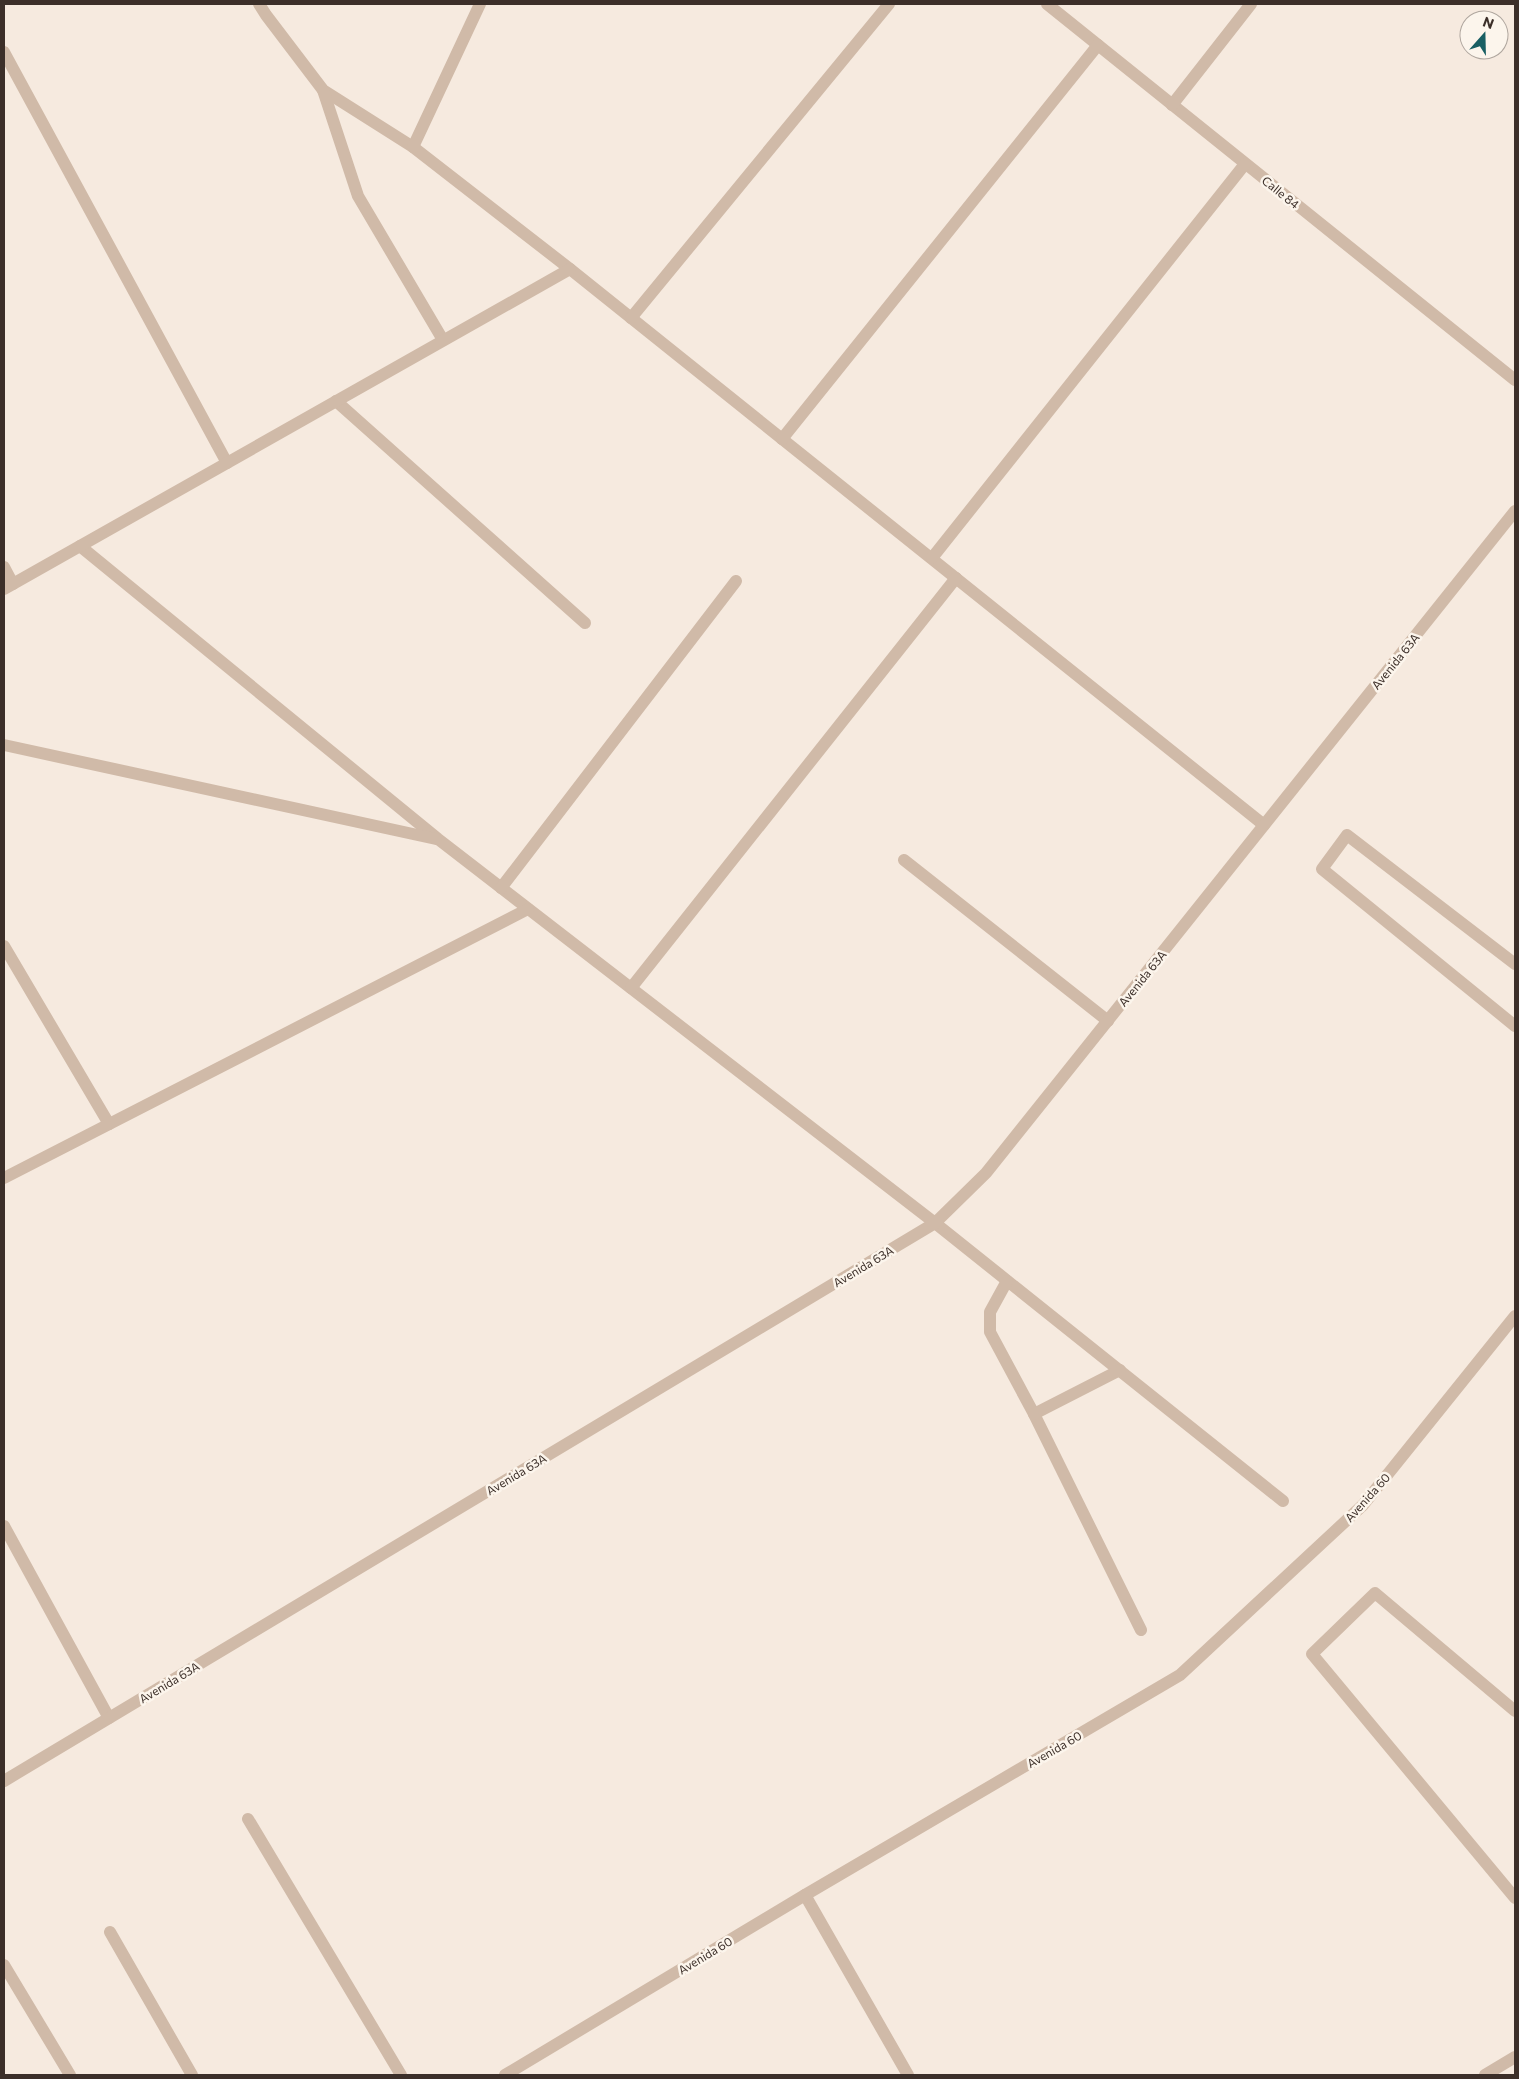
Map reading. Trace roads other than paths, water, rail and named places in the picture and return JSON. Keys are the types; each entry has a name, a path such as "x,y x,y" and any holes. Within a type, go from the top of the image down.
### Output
{"street":[{"path":"413,147 480,4"},
{"path":"631,318 889,4"},
{"name":"Calle 84","path":"1047,4 1515,380"},
{"path":"1172,105 1251,4"},
{"path":"264,8 323,90 358,196 444,340"},
{"path":"782,439 1098,45"},
{"path":"4,52 227,463"},
{"path":"323,90 413,147 570,269 1264,826"},
{"path":"932,558 1245,164"},
{"path":"4,567 8,586 570,269"},
{"path":"336,402 585,624"},
{"name":"Avenida 63A","path":"4,1781 935,1223 986,1173 1515,511"},
{"path":"80,546 438,839 935,1223 1282,1502"},
{"path":"631,988 956,578"},
{"path":"501,888 736,580"},
{"path":"4,745 438,839"},
{"path":"1515,964 1347,835 1322,869 1515,1026"},
{"path":"904,860 1108,1021"},
{"path":"4,1178 528,909"},
{"path":"4,946 109,1124"},
{"path":"1007,1280 990,1312 990,1332 1034,1414 1141,1630"},
{"name":"Avenida 60","path":"505,2075 805,1895 1180,1675 1363,1506 1515,1316"},
{"path":"1034,1414 1120,1370"},
{"path":"4,1526 109,1718"},
{"path":"1515,1711 1375,1593 1312,1654 1515,1898"},
{"path":"248,1819 401,2075"},
{"path":"805,1895 908,2075"},
{"path":"110,1932 192,2075"},
{"path":"4,1965 70,2075"},
{"path":"1485,2075 1515,2056"}]}
